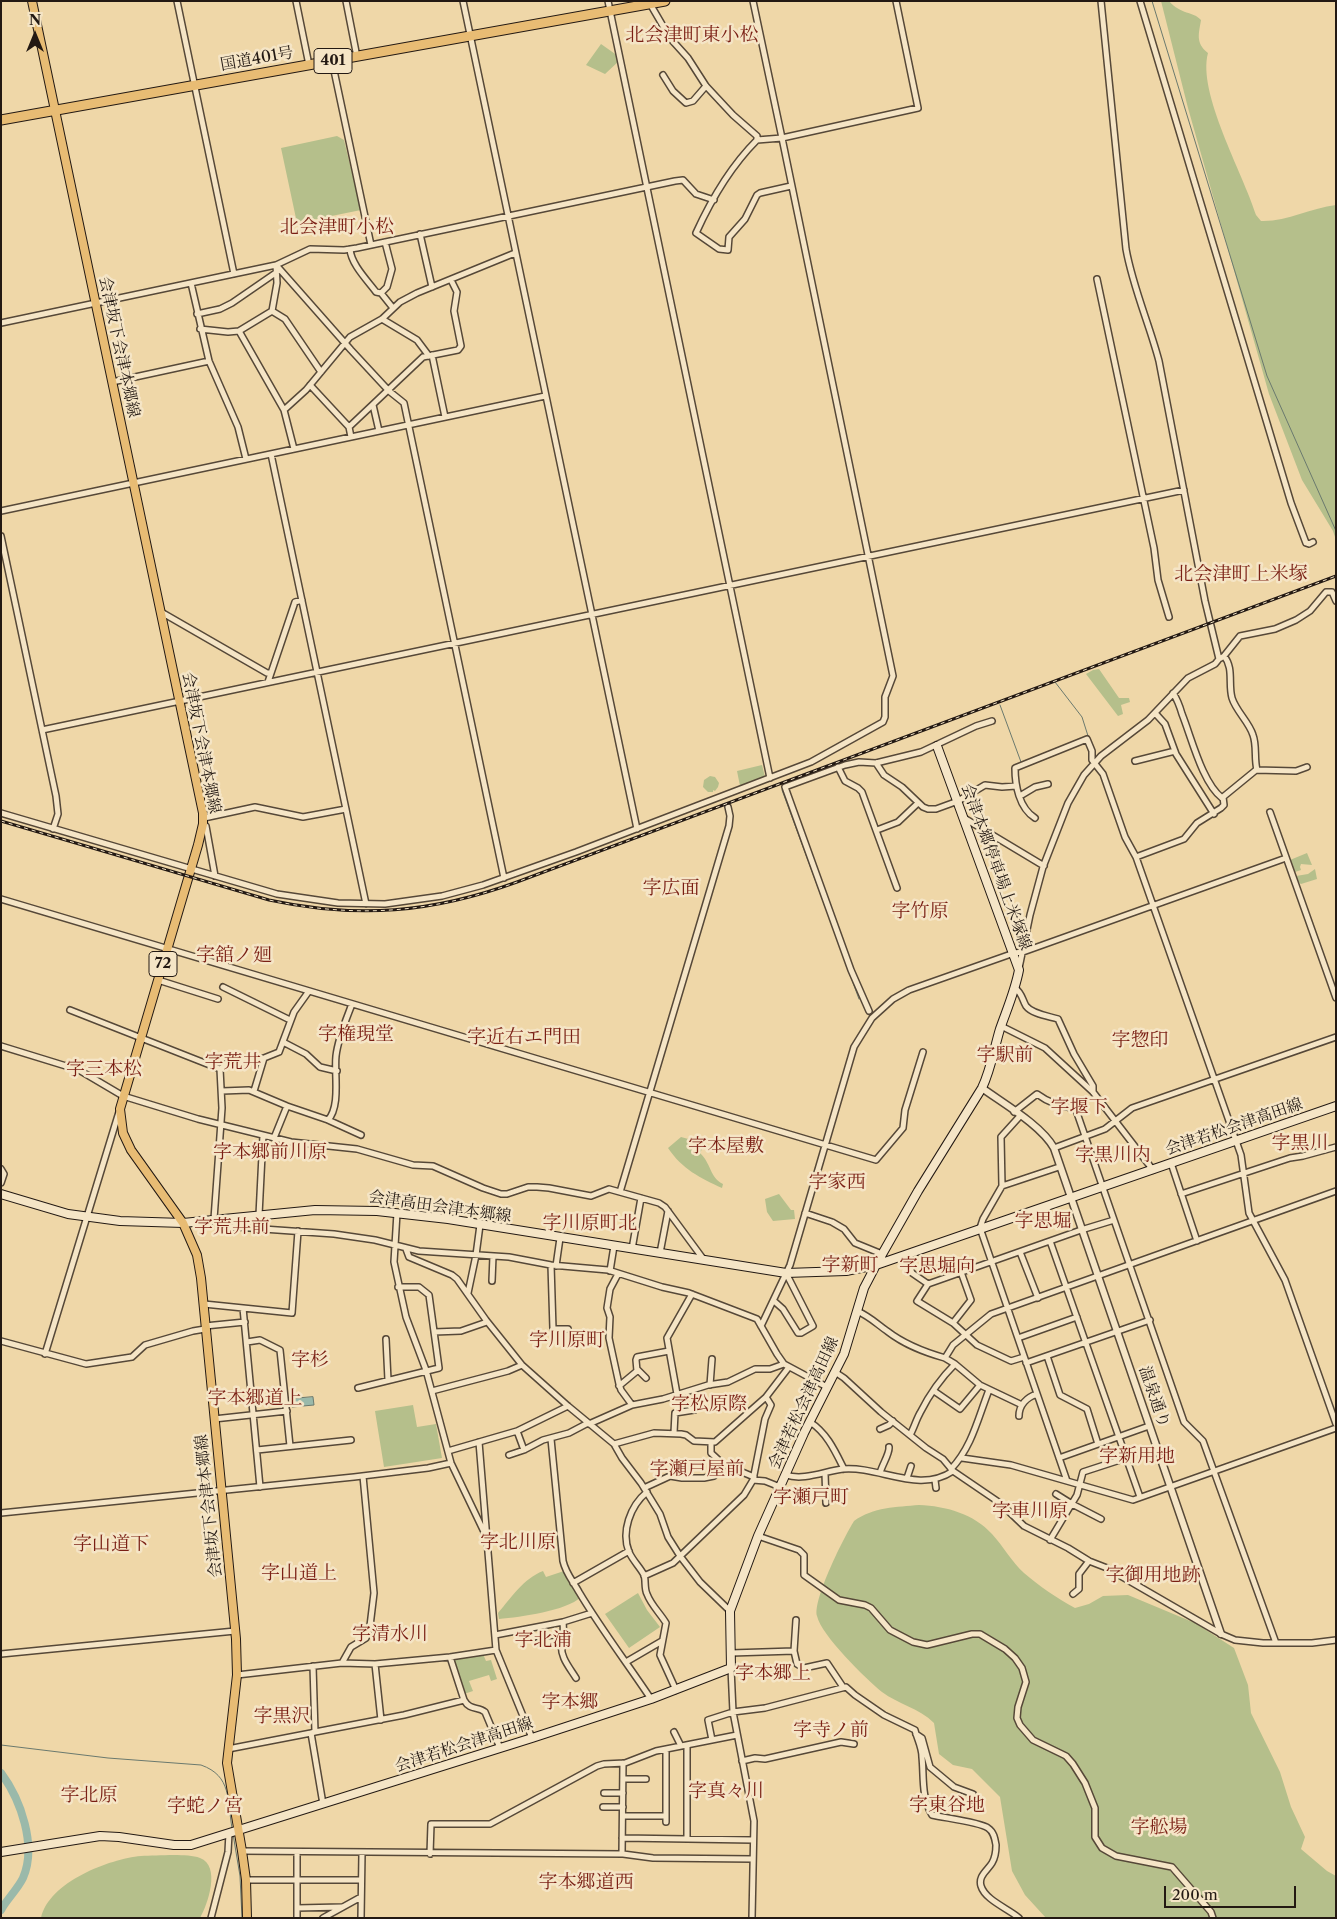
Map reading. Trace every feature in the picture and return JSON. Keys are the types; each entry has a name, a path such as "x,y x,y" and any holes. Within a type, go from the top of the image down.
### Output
{"highway":[{"name":"国道401号","path":"1,120 665,1"}],"main road":[{"name":"会津坂下会津本郷線","path":"32,1 204,821 120,1109 123,1133 131,1150 183,1223 197,1256 204,1304 235,1631 237,1675 228,1749 228,1776 246,1880 247,1918"},
{"name":"会津本郷停車場上米塚線","path":"876,1265 982,1088 989,1071 1001,1026 1016,988 1019,970 937,746"},
{"name":"会津若松会津高田線","path":"1,1852 100,1836 174,1845 191,1845 532,1738 676,1690 731,1668 730,1611 758,1536 810,1422 844,1354 864,1288 876,1265 1336,1106"},
{"name":"会津高田会津本郷線","path":"1,1194 68,1214 130,1222 183,1223 340,1209 397,1213 786,1273 846,1271 876,1265"}],"street":[{"path":"177,1 234,274"},
{"path":"296,1 309,65"},
{"path":"346,1 357,57"},
{"path":"464,1 515,253 637,829"},
{"path":"608,1 770,778"},
{"path":"1,813 242,885 290,897 338,904 408,902 442,896 504,878 637,829 826,755 849,739 883,722 885,717 885,698 893,676 753,1"},
{"path":"791,186 757,195 745,219 729,237 728,250 719,249 696,233 725,180 747,150 757,140 782,138 918,108 896,1"},
{"path":"1101,1 1130,273 1154,340 1159,361 1206,606 1221,658 1230,666 1230,692 1232,700 1253,734 1257,770"},
{"path":"1140,1 1291,503 1306,543 1313,542"},
{"path":"650,3 670,38 688,58 706,86 732,115 756,136 757,140"},
{"path":"332,61 371,245"},
{"path":"662,75 673,91 686,103 693,100 706,86"},
{"path":"1,323 276,265 310,249 350,249 682,180 696,194 714,200"},
{"path":"420,234 432,287"},
{"path":"381,293 387,287 392,270 385,242"},
{"path":"350,249 354,262 376,292 381,293 392,308"},
{"path":"284,410 310,385 345,343 355,334 382,318 392,308 417,293 515,253"},
{"path":"200,329 228,332 239,331 272,311 275,296 276,265"},
{"path":"276,265 389,391 404,403 504,878"},
{"path":"197,314 220,309 232,303 277,272"},
{"path":"1097,279 1144,498 1158,580 1169,617"},
{"path":"350,427 423,358 458,350 461,346 454,310 457,292 451,280"},
{"path":"191,283 200,329 209,361 238,427 246,459"},
{"path":"272,311 285,319 321,372"},
{"path":"382,318 417,340 431,355 445,417"},
{"path":"239,331 284,410 294,449"},
{"path":"112,382 209,361"},
{"path":"310,385 350,427 352,437"},
{"path":"1,511 545,396"},
{"path":"374,405 379,431"},
{"path":"271,454 366,904"},
{"path":"42,730 1184,490"},
{"path":"1,536 58,808 53,829"},
{"path":"1019,970 1030,915 1044,866 1068,803 1084,775 1094,764 1155,712 1188,678 1215,664 1240,636 1275,629 1296,620 1310,611 1326,592 1332,592 1336,601"},
{"path":"268,682 295,602 302,600"},
{"path":"161,612 267,673 271,673"},
{"path":"1136,857 1184,839 1197,823 1214,814 1224,805 1222,798 1217,794 1203,770 1192,737 1173,693"},
{"path":"1155,712 1165,724 1175,751 1214,814"},
{"path":"869,1011 851,970 785,787 838,767 859,762 876,763 937,746 976,726 992,721"},
{"path":"1035,818 1028,813 1016,786 1016,766 1087,739 1094,764 1103,774 1125,837 1136,857 1236,1140 1242,1159 1249,1212 1285,1280 1336,1424"},
{"path":"1135,761 1175,751"},
{"path":"876,763 884,775 902,787 918,803 923,807 932,809 958,801 985,785 1016,786"},
{"path":"838,767 845,780 862,792 897,888"},
{"path":"1222,798 1257,770 1296,771 1307,767"},
{"path":"1020,796 1035,787 1048,784"},
{"path":"876,830 898,822 918,803"},
{"path":"215,876 204,821 255,807 302,817 318,816 346,809"},
{"path":"620,1192 731,821 728,807"},
{"path":"1270,812 1336,998"},
{"path":"964,818 1044,866"},
{"path":"761,1326 786,1273 854,1047 863,1031 884,1005 909,990 1286,858"},
{"path":"1,899 876,1160 903,1128 905,1110 923,1052"},
{"path":"158,980 218,999"},
{"path":"223,987 290,1020"},
{"path":"1016,988 1032,1011 1058,1019 1074,1054 1093,1086 1093,1092"},
{"path":"220,1070 229,1061 264,1058 279,1052 290,1020 309,991"},
{"path":"328,1120 331,1116 337,1089 336,1056 352,1004"},
{"path":"70,1010 220,1070"},
{"path":"1001,1026 1045,1048 1093,1092 1153,1170"},
{"path":"982,1088 1020,1116 1046,1138 1054,1148 1105,1130 1132,1108 1336,1037"},
{"path":"283,1042 306,1054 320,1067 337,1071"},
{"path":"1,1046 79,1070 123,1096 198,1119 274,1138 314,1145 357,1149 413,1165 428,1165 501,1194 511,1194 528,1187 549,1188 595,1196 606,1189 659,1202 705,1260"},
{"path":"254,1091 264,1058"},
{"path":"220,1070 222,1090 215,1219 221,1226 355,1236 406,1249 493,1256 528,1260 554,1266 610,1271 692,1294 757,1319 786,1365 827,1387"},
{"path":"222,1090 254,1091 286,1106 328,1120 361,1135"},
{"path":"1014,1112 1037,1094 1045,1101 1074,1108 1150,1320 1184,1422 1202,1441 1276,1643"},
{"path":"274,1138 286,1106"},
{"path":"45,1354 120,1109"},
{"path":"1020,1116 1000,1140 1002,1186 981,1223 980,1230 1067,1481"},
{"path":"259,1215 264,1135"},
{"path":"1181,1194 1294,1156 1303,1156 1336,1147"},
{"name":"温泉通り","path":"1054,1148 1221,1634"},
{"path":"1171,1163 1197,1241"},
{"path":"1002,1186 1060,1166"},
{"path":"1,1169 4,1174 1,1183"},
{"path":"945,1358 954,1345 991,1314 1336,1191"},
{"path":"632,1249 641,1198"},
{"path":"660,1254 668,1212"},
{"path":"397,1213 394,1262 406,1317 426,1370 451,1463 487,1538"},
{"path":"805,1213 832,1222 844,1230 855,1243 882,1254"},
{"path":"1024,1357 1011,1361 977,1345 953,1323 918,1301 928,1284 1114,1220"},
{"path":"468,1292 480,1225"},
{"path":"204,1304 292,1312 298,1231"},
{"path":"560,1238 554,1266 553,1329 568,1329"},
{"path":"1050,1241 1140,1497"},
{"path":"610,1271 614,1246"},
{"path":"406,1249 409,1257 452,1275 468,1292 487,1322 522,1365 588,1424 614,1444 622,1458 637,1474 660,1514 668,1537 680,1556 700,1582 730,1611"},
{"path":"1020,1252 1038,1298"},
{"path":"492,1281 493,1256"},
{"path":"906,1256 912,1274 928,1284"},
{"path":"953,1323 971,1300 961,1272"},
{"path":"774,1301 783,1308 798,1333 813,1326 786,1273"},
{"path":"618,1274 610,1289 607,1308 610,1317 608,1338 619,1386 632,1405"},
{"path":"358,1388 439,1368 429,1295 419,1287 398,1287"},
{"path":"677,1394 669,1351 668,1333 692,1294"},
{"path":"243,1308 260,1487"},
{"path":"857,1311 866,1315 915,1349 945,1358 980,1385 1022,1405"},
{"path":"1018,1338 1076,1317"},
{"path":"1026,1363 1150,1320"},
{"path":"1,1341 82,1364 128,1358 135,1355 145,1344 205,1328 245,1322"},
{"path":"434,1332 461,1332 487,1322"},
{"path":"386,1339 388,1380"},
{"path":"246,1342 260,1340 280,1350 290,1446"},
{"path":"646,1378 637,1369 636,1360 638,1357 669,1351"},
{"path":"1047,1356 1060,1395 1087,1409 1098,1444"},
{"path":"710,1385 712,1359"},
{"path":"910,1435 920,1412 942,1378 955,1364"},
{"path":"432,1391 508,1371 522,1365"},
{"path":"510,1455 543,1440 569,1433 632,1405 728,1382 755,1369 770,1369 786,1365"},
{"path":"614,1444 654,1433 686,1435 694,1441 711,1442 718,1440 766,1397 786,1365"},
{"path":"619,1386 635,1373 637,1369"},
{"path":"835,1372 870,1403 943,1459 952,1470 1000,1503 1024,1526 1089,1561 1107,1568 1221,1634 1243,1642 1312,1643 1336,1640"},
{"path":"934,1391 960,1409 980,1385"},
{"path":"786,1475 792,1477 844,1469 925,1481 936,1480 952,1470 962,1458 972,1437 989,1390"},
{"path":"1019,1416 1022,1405 1029,1397 1037,1394"},
{"path":"644,1576 673,1563 744,1495 753,1479 759,1457 765,1419 771,1405 766,1397"},
{"path":"448,1451 517,1431 568,1406"},
{"path":"674,1433 675,1413 694,1410"},
{"path":"214,1419 287,1411"},
{"path":"880,1428 889,1425 893,1421"},
{"path":"810,1422 826,1436 844,1469"},
{"path":"1060,1458 1149,1426"},
{"path":"962,1458 1011,1466 1133,1500 1336,1428"},
{"path":"517,1431 524,1450"},
{"path":"551,1439 563,1561 567,1575 650,1699"},
{"path":"257,1450 351,1440"},
{"path":"479,1442 496,1650 532,1738"},
{"path":"711,1442 711,1453 721,1463 753,1479 780,1487"},
{"path":"880,1473 884,1460 889,1453 889,1446"},
{"path":"1050,1540 1077,1495 1083,1472 1126,1458"},
{"path":"1,1513 363,1476 451,1463"},
{"path":"676,1690 660,1655 667,1625 647,1596 644,1576 628,1551 626,1534 629,1519 646,1490 670,1476 679,1478 710,1478 714,1476 721,1463"},
{"path":"907,1478 911,1466"},
{"path":"825,1473 826,1503"},
{"path":"342,1662 351,1647 366,1638 373,1604 363,1476"},
{"path":"936,1480 936,1488"},
{"path":"1056,1494 1101,1519"},
{"path":"758,1536 799,1550 804,1555 804,1575 839,1600 865,1604 896,1634 913,1642 927,1645 972,1634 980,1634 1005,1649 1022,1668 1026,1682 1018,1707 1017,1718 1023,1731 1033,1740 1066,1756 1073,1764 1085,1783 1095,1808 1094,1833 1098,1843 1107,1852 1116,1856 1172,1867 1211,1912 1213,1918"},
{"path":"573,1583 628,1551"},
{"path":"1073,1594 1079,1588 1079,1574 1089,1561"},
{"path":"495,1635 564,1622 592,1613"},
{"path":"796,1620 794,1651 800,1666 804,1668 826,1663 843,1687 846,1687 884,1715 915,1730 921,1749 922,1778 926,1806 932,1815 983,1825 992,1831 996,1852 993,1862 983,1874 981,1880 982,1887 986,1894 1004,1909 1019,1918"},
{"path":"564,1622 562,1654 576,1678"},
{"path":"1,1654 235,1631"},
{"path":"537,1643 562,1641"},
{"path":"626,1662 662,1641"},
{"path":"237,1675 342,1662 375,1664 450,1657 496,1650"},
{"path":"731,1653 794,1651"},
{"path":"450,1657 464,1700 469,1707 485,1712 500,1748"},
{"path":"375,1664 380,1720"},
{"path":"313,1666 316,1703 313,1733 323,1804"},
{"path":"731,1668 732,1712 754,1821 752,1918"},
{"path":"712,1740 708,1720 732,1712 765,1708 843,1687"},
{"path":"228,1749 380,1720 464,1700"},
{"path":"674,1732 684,1746 687,1839"},
{"path":"916,1734 922,1738 930,1767 954,1787 973,1794"},
{"path":"430,1854 429,1822 490,1824 597,1766 623,1763 666,1749 737,1735"},
{"path":"742,1761 755,1758 765,1759 841,1742 854,1744"},
{"path":"623,1816 666,1819 666,1749"},
{"path":"622,1854 623,1763"},
{"path":"623,1779 646,1779"},
{"path":"604,1793 623,1793"},
{"path":"603,1807 623,1807"},
{"path":"211,1918 228,1852 229,1833"},
{"path":"622,1838 753,1840"},
{"path":"242,1852 622,1854 653,1858 753,1860"},
{"path":"297,1852 297,1918"},
{"path":"361,1918 362,1853"},
{"path":"246,1880 361,1880"},
{"path":"323,1918 361,1897"},
{"path":"297,1908 342,1907"}],"green space":[{"path":"1161,1 1169,1 1178,9 1201,20 1199,38 1201,45 1208,53 1206,70 1215,111 1256,215 1261,221 1280,219 1336,205 1336,540 1333,531 1302,480 1269,394 1188,108"},
{"path":"601,44 618,56 619,61 605,74 586,65"},
{"path":"337,136 344,140 361,210 297,223 281,148"},
{"path":"1099,669 1119,698 1129,698 1130,702 1121,705 1123,714 1118,716 1086,674"},
{"path":"762,765 765,777 740,786 737,771"},
{"path":"710,776 715,777 719,783 713,792 708,792 703,787 704,780"},
{"path":"1307,853 1312,865 1301,864 1301,870 1295,872 1290,860"},
{"path":"1315,869 1317,879 1301,884 1297,881 1296,876 1308,874"},
{"path":"681,1137 692,1140 703,1147 700,1153 715,1178 723,1184 722,1188 692,1172 673,1155 668,1148"},
{"path":"779,1194 791,1210 794,1210 795,1219 773,1221 767,1212 765,1199"},
{"path":"413,1405 417,1427 436,1424 442,1458 384,1467 375,1411"},
{"path":"919,1505 949,1509 977,1521 992,1534 1024,1573 1048,1592 1075,1608 1089,1604 1103,1596 1128,1595 1195,1623 1234,1648 1248,1685 1251,1713 1280,1772 1291,1807 1305,1837 1301,1849 1327,1871 1336,1876 1336,1918 1046,1918 1025,1895 1012,1871 1000,1797 972,1769 953,1765 939,1754 934,1723 922,1714 888,1696 875,1686 835,1645 820,1624 817,1616 817,1608 824,1583 843,1540 854,1521 877,1510"},
{"path":"543,1571 546,1577 564,1571 567,1579 581,1597 554,1610 499,1619 498,1613 518,1589 536,1574"},
{"path":"638,1593 647,1610 660,1627 629,1648 605,1614"},
{"path":"483,1654 486,1661 491,1660 497,1679 491,1681 489,1675 469,1681 473,1691 464,1694 453,1661 455,1658"},
{"path":"141,1856 194,1856 206,1862 210,1869 211,1886 200,1918 41,1918 46,1905 68,1883 97,1867"}],"shaded area":[{"path":"313,1397 314,1405 292,1407 291,1399"}],"waterway":[{"path":"1152,1 1267,376 1336,531"},
{"path":"1055,682 1082,717 1089,739"},
{"path":"1000,705 1021,762"},
{"path":"782,790 833,928"},
{"path":"842,953 859,999"},
{"path":"1,1745 108,1758 201,1765 211,1770 223,1782 228,1799 232,1828"},
{"path":"1,1773 15,1796 25,1824 28,1852 23,1878 1,1910"},
{"path":"233,1834 240,1876 242,1918"}],"railway":[{"path":"1,821 269,900 302,906 364,911 394,910 455,901 517,882 1336,576"}],"district":[{"name":"北会津町東小松","path":"692,36"},
{"name":"北会津町小松","path":"337,228"},
{"name":"北会津町上米塚","path":"1241,575"},
{"name":"字広面","path":"671,889"},
{"name":"字竹原","path":"920,912"},
{"name":"字舘ノ廻","path":"234,956"},
{"name":"字権現堂","path":"356,1035"},
{"name":"字近右エ門田","path":"524,1038"},
{"name":"字惣印","path":"1140,1041"},
{"name":"字駅前","path":"1005,1056"},
{"name":"字荒井","path":"233,1063"},
{"name":"字三本松","path":"104,1070"},
{"name":"字堰下","path":"1079,1108"},
{"name":"字黒川","path":"1300,1144"},
{"name":"字本屋敷","path":"726,1147"},
{"name":"字本郷前川原","path":"270,1153"},
{"name":"字黒川内","path":"1113,1156"},
{"name":"字家西","path":"837,1183"},
{"name":"字思堀","path":"1043,1222"},
{"name":"字川原町北","path":"590,1224"},
{"name":"字荒井前","path":"232,1228"},
{"name":"字新町","path":"850,1266"},
{"name":"字思堀向","path":"937,1267"},
{"name":"字川原町","path":"567,1341"},
{"name":"字杉","path":"310,1361"},
{"name":"字本郷道上","path":"255,1399"},
{"name":"字松原際","path":"709,1405"},
{"name":"字新用地","path":"1137,1457"},
{"name":"字瀬戸屋前","path":"697,1470"},
{"name":"字瀬戸町","path":"811,1498"},
{"name":"字車川原","path":"1030,1512"},
{"name":"字北川原","path":"518,1543"},
{"name":"字山道下","path":"111,1545"},
{"name":"字山道上","path":"299,1574"},
{"name":"字御用地跡","path":"1153,1576"},
{"name":"字清水川","path":"390,1635"},
{"name":"字北浦","path":"543,1641"},
{"name":"字本郷上","path":"773,1674"},
{"name":"字本郷","path":"570,1703"},
{"name":"字黒沢","path":"282,1717"},
{"name":"字寺ノ前","path":"831,1731"},
{"name":"字真々川","path":"726,1792"},
{"name":"字北原","path":"89,1796"},
{"name":"字東谷地","path":"947,1806"},
{"name":"字蛇ノ宮","path":"205,1807"},
{"name":"字舩場","path":"1159,1828"},
{"name":"字本郷道西","path":"586,1883"}]}
